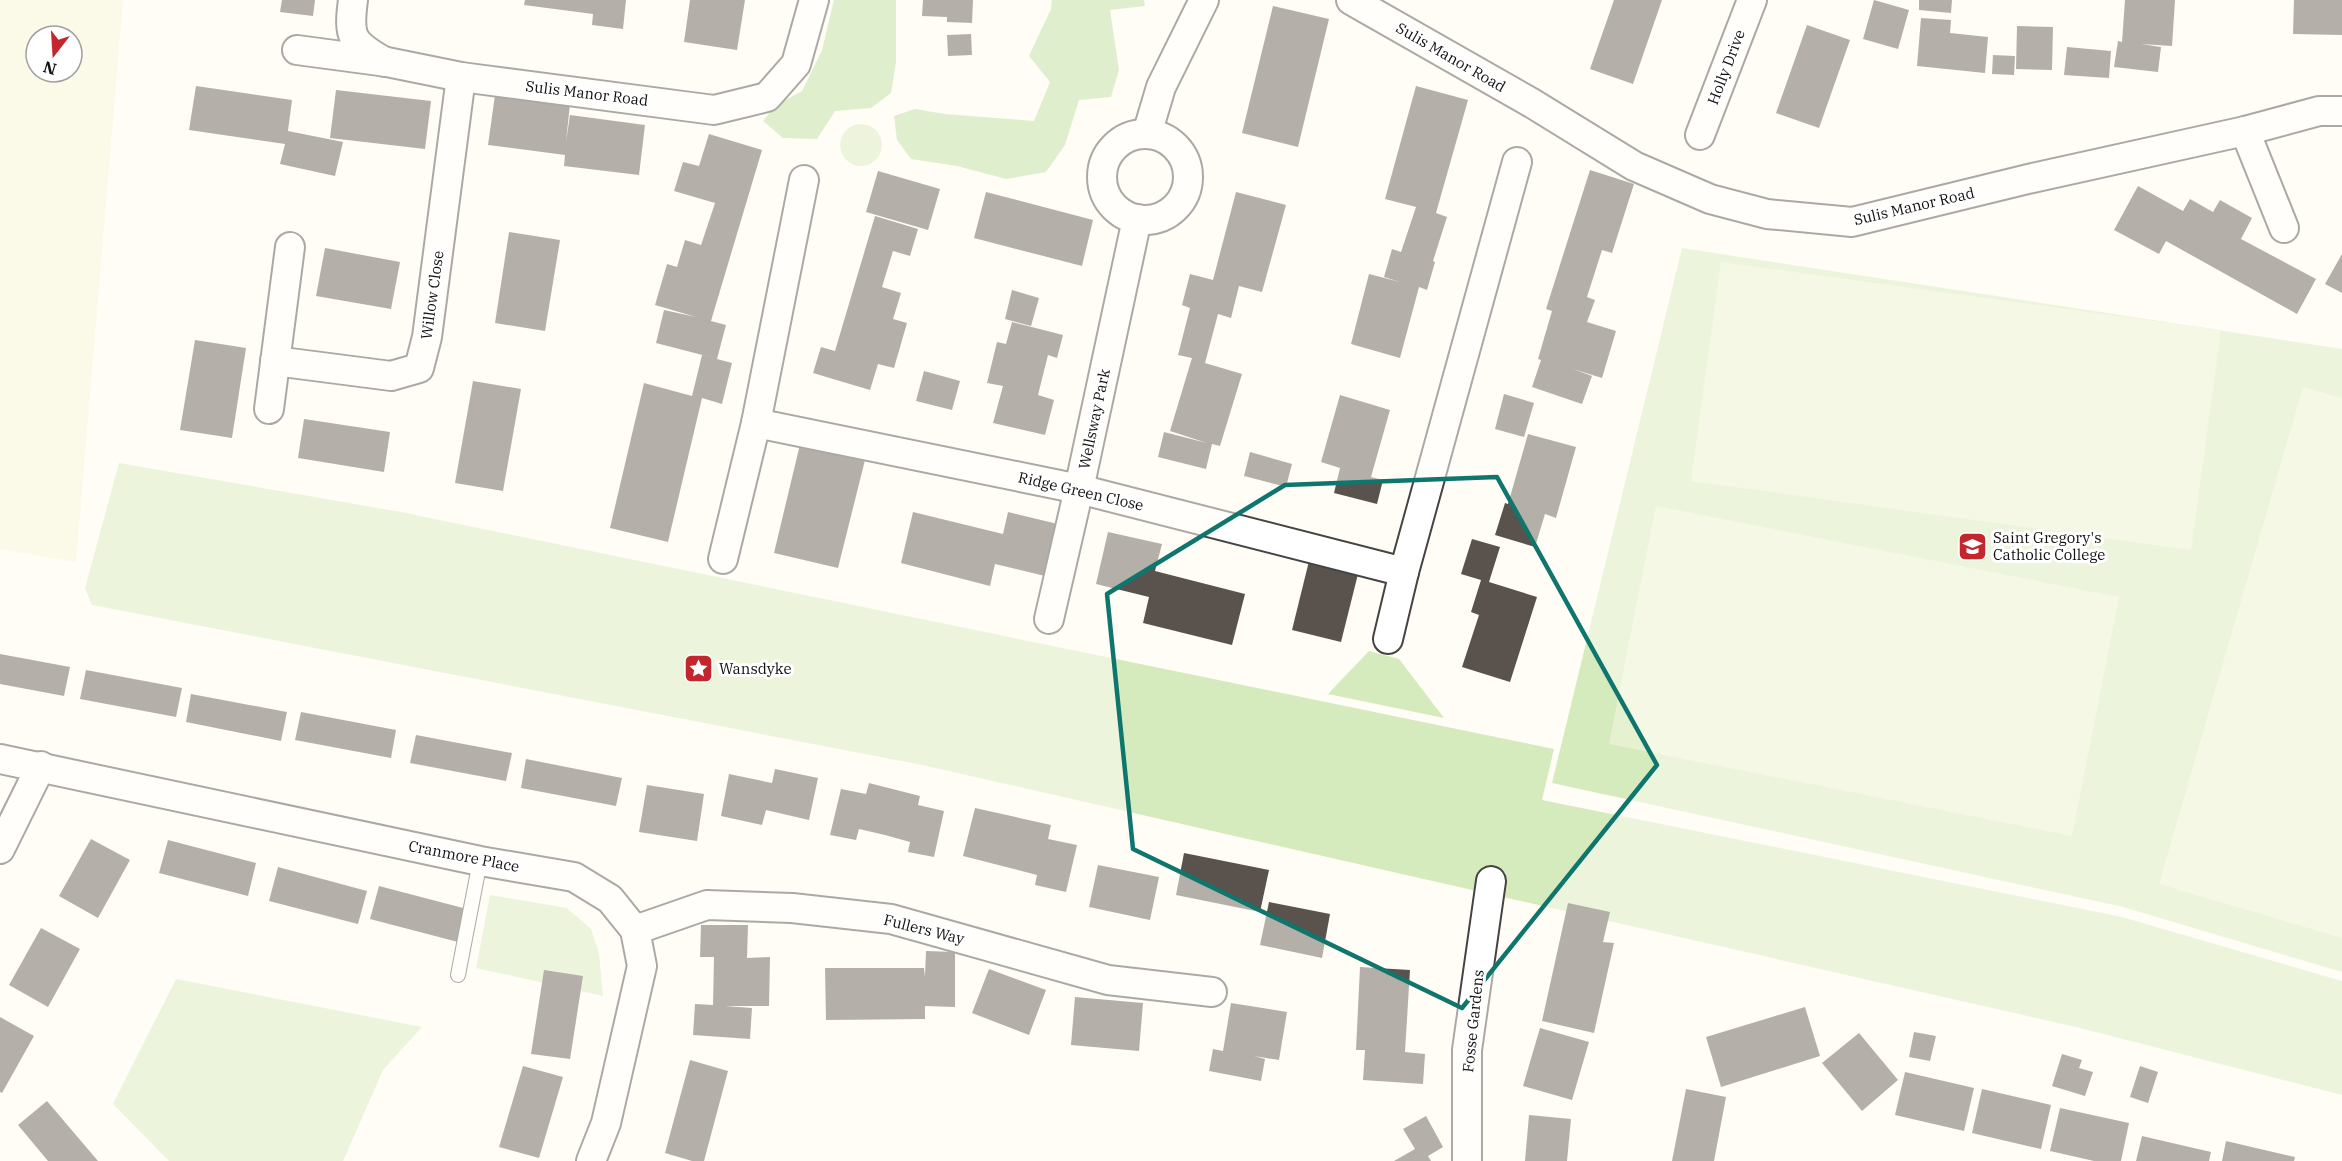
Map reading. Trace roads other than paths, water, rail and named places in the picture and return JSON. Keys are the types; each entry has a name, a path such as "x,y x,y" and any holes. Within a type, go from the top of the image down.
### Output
{"street":[{"path":"353,0 350,28 363,50 387,63"},
{"name":"Sulis Manor Road","path":"297,50 461,77 714,110 767,98 796,64 814,0"},
{"path":"1147,134 1161,87 1204,0"},
{"name":"Sulis Manor Road","path":"1351,0 1530,102 1634,166 1710,199 1767,214 1852,222 2028,179 2246,131 2319,111 2342,111"},
{"name":"Holly Drive","path":"1700,135 1752,0"},
{"name":"Willow Close","path":"275,361 391,376 419,368 427,336 461,77"},
{"path":"2246,131 2284,228"},
{"path":"1147,134 1161,137 1177,150 1187,168 1188,182 1184,196 1164,215 1151,220 1137,219 1124,215 1114,207 1104,189 1102,171 1106,159 1118,144 1134,135 1147,134"},
{"path":"1388,639 1404,572 1518,162"},
{"path":"723,559 756,423 804,180"},
{"name":"Wellsway Park","path":"1049,619 1137,219"},
{"path":"269,409 290,247"},
{"name":"Ridge Green Close","path":"756,423 1079,489 1404,572"},
{"name":"Cranmore Place","path":"0,759 480,861 574,877 610,899 635,930 642,966 634,1010 606,1123 591,1161"},
{"path":"0,849 41,766"},
{"name":"Fosse Gardens","path":"1467,1161 1467,1050 1491,881"},
{"name":"Fullers Way","path":"635,930 706,905 792,908 891,919 1108,980 1212,992"}],"lane":[{"path":"458,975 480,861"}],"place":[{"name":"Saint Gregory's Catholic College","path":"1972,546"},
{"name":"Wansdyke","path":"698,668"}]}
